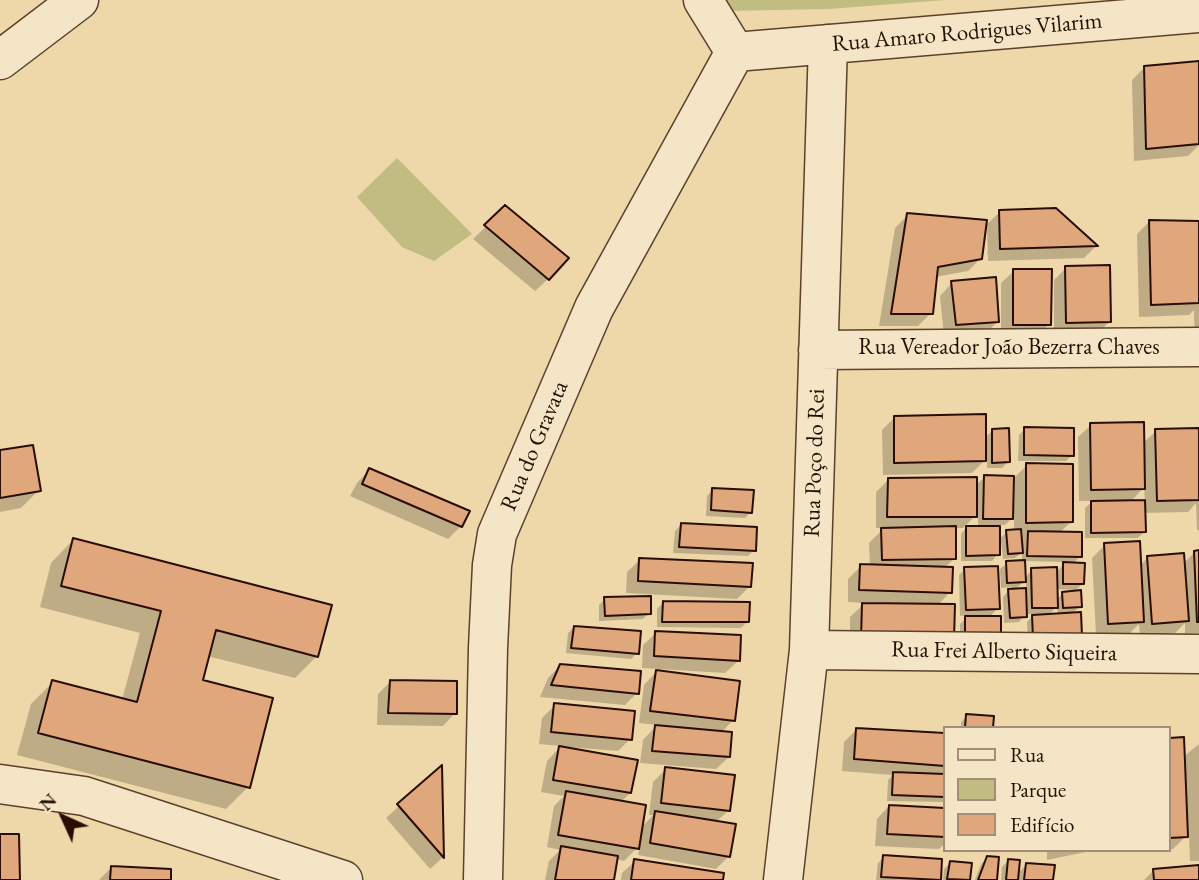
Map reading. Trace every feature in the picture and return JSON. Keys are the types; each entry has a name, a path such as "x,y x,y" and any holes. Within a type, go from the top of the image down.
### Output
{"street":[{"path":"0,60 79,0"},
{"path":"704,0 735,52"},
{"name":"Rua Amaro Rodrigues Vilarim","path":"735,52 1199,13"},
{"name":"Rua Poço do Rei","path":"783,880 809,650 828,44"},
{"name":"Rua do Gravata","path":"483,880 488,648 492,565 497,534 594,307 735,52"},
{"name":"Rua Vereador João Bezerra Chaves","path":"818,350 1199,347"},
{"name":"Rua Frei Alberto Siqueira","path":"809,650 1199,654"},
{"path":"0,784 84,796 343,880"}],"green space":[{"path":"719,0 945,0 829,9 724,11"},
{"path":"397,158 472,234 434,261 402,247 357,197"}],"building":[{"path":"1199,61 1199,144 1146,149 1144,66"},
{"path":"505,205 569,258 549,280 484,225"},
{"path":"1056,208 1098,246 1000,249 999,210"},
{"path":"907,213 987,220 982,259 938,267 933,314 891,314"},
{"path":"1149,220 1199,221 1199,303 1151,305"},
{"path":"1110,265 1111,322 1066,323 1065,266"},
{"path":"1013,269 1052,269 1051,325 1013,325"},
{"path":"996,277 999,322 956,325 951,281"},
{"path":"986,414 986,461 894,463 894,416"},
{"path":"1144,422 1145,489 1091,490 1090,423"},
{"path":"1024,427 1074,428 1074,456 1024,455"},
{"path":"1009,428 1010,462 992,463 992,429"},
{"path":"1199,428 1199,500 1157,501 1155,429"},
{"path":"33,445 41,491 0,498 0,450"},
{"path":"1026,463 1073,464 1073,522 1026,523"},
{"path":"369,468 470,511 462,527 362,484"},
{"path":"984,475 1014,476 1013,519 983,519"},
{"path":"977,477 977,517 887,517 888,478"},
{"path":"712,488 754,490 752,513 711,510"},
{"path":"1145,500 1146,532 1091,533 1091,501"},
{"path":"681,523 757,527 756,551 679,547"},
{"path":"956,526 956,559 882,560 881,528"},
{"path":"966,526 1000,526 1000,555 966,556"},
{"path":"1021,529 1023,553 1008,554 1006,530"},
{"path":"1028,531 1082,532 1082,557 1027,556"},
{"path":"73,538 332,605 318,657 216,630 203,680 273,698 250,788 38,733 52,680 137,702 161,611 61,586"},
{"path":"1140,541 1144,622 1108,624 1104,543"},
{"path":"1199,550 1199,622 1197,622 1194,551"},
{"path":"1184,553 1189,621 1152,624 1147,556"},
{"path":"639,558 753,563 751,587 638,581"},
{"path":"1025,560 1026,582 1007,583 1006,561"},
{"path":"1063,562 1085,563 1084,584 1063,584"},
{"path":"860,564 953,567 952,593 859,590"},
{"path":"998,566 1000,609 966,610 964,567"},
{"path":"1057,567 1058,608 1032,608 1031,568"},
{"path":"1026,588 1027,617 1010,618 1008,589"},
{"path":"1081,590 1082,607 1063,608 1062,592"},
{"path":"651,596 651,614 605,616 604,597"},
{"path":"663,601 750,602 749,622 662,622"},
{"path":"862,603 955,604 954,640 861,639"},
{"path":"1081,612 1082,636 1033,638 1032,615"},
{"path":"965,616 1001,616 1001,643 965,643"},
{"path":"574,626 641,631 639,654 571,648"},
{"path":"655,631 741,635 740,661 654,656"},
{"path":"560,664 641,671 639,694 551,685"},
{"path":"656,670 740,681 735,721 650,711"},
{"path":"390,680 457,681 457,714 388,713"},
{"path":"554,703 635,711 632,740 551,732"},
{"path":"966,714 994,716 993,726 965,726"},
{"path":"655,725 732,732 730,757 652,751"},
{"path":"856,728 944,733 944,766 854,759"},
{"path":"1184,737 1188,837 1171,838 1171,738"},
{"path":"559,746 638,760 631,793 553,780"},
{"path":"442,765 444,858 397,804"},
{"path":"665,767 735,775 730,811 661,803"},
{"path":"893,772 944,774 944,797 892,795"},
{"path":"566,791 646,805 639,849 558,835"},
{"path":"889,805 944,808 944,837 887,834"},
{"path":"655,811 736,824 730,857 650,843"},
{"path":"0,834 19,834 20,880 0,880"},
{"path":"561,846 618,856 614,880 555,880"},
{"path":"883,855 942,859 941,880 881,877"},
{"path":"987,856 999,857 997,880 978,880"},
{"path":"634,859 724,873 723,880 631,880"},
{"path":"1008,859 1020,860 1018,880 1006,880"},
{"path":"950,861 972,863 970,880 947,879"},
{"path":"1026,863 1055,865 1053,880 1024,880"},
{"path":"1199,865 1199,880 1154,880 1153,869"},
{"path":"111,866 171,869 171,880 110,880"}]}
